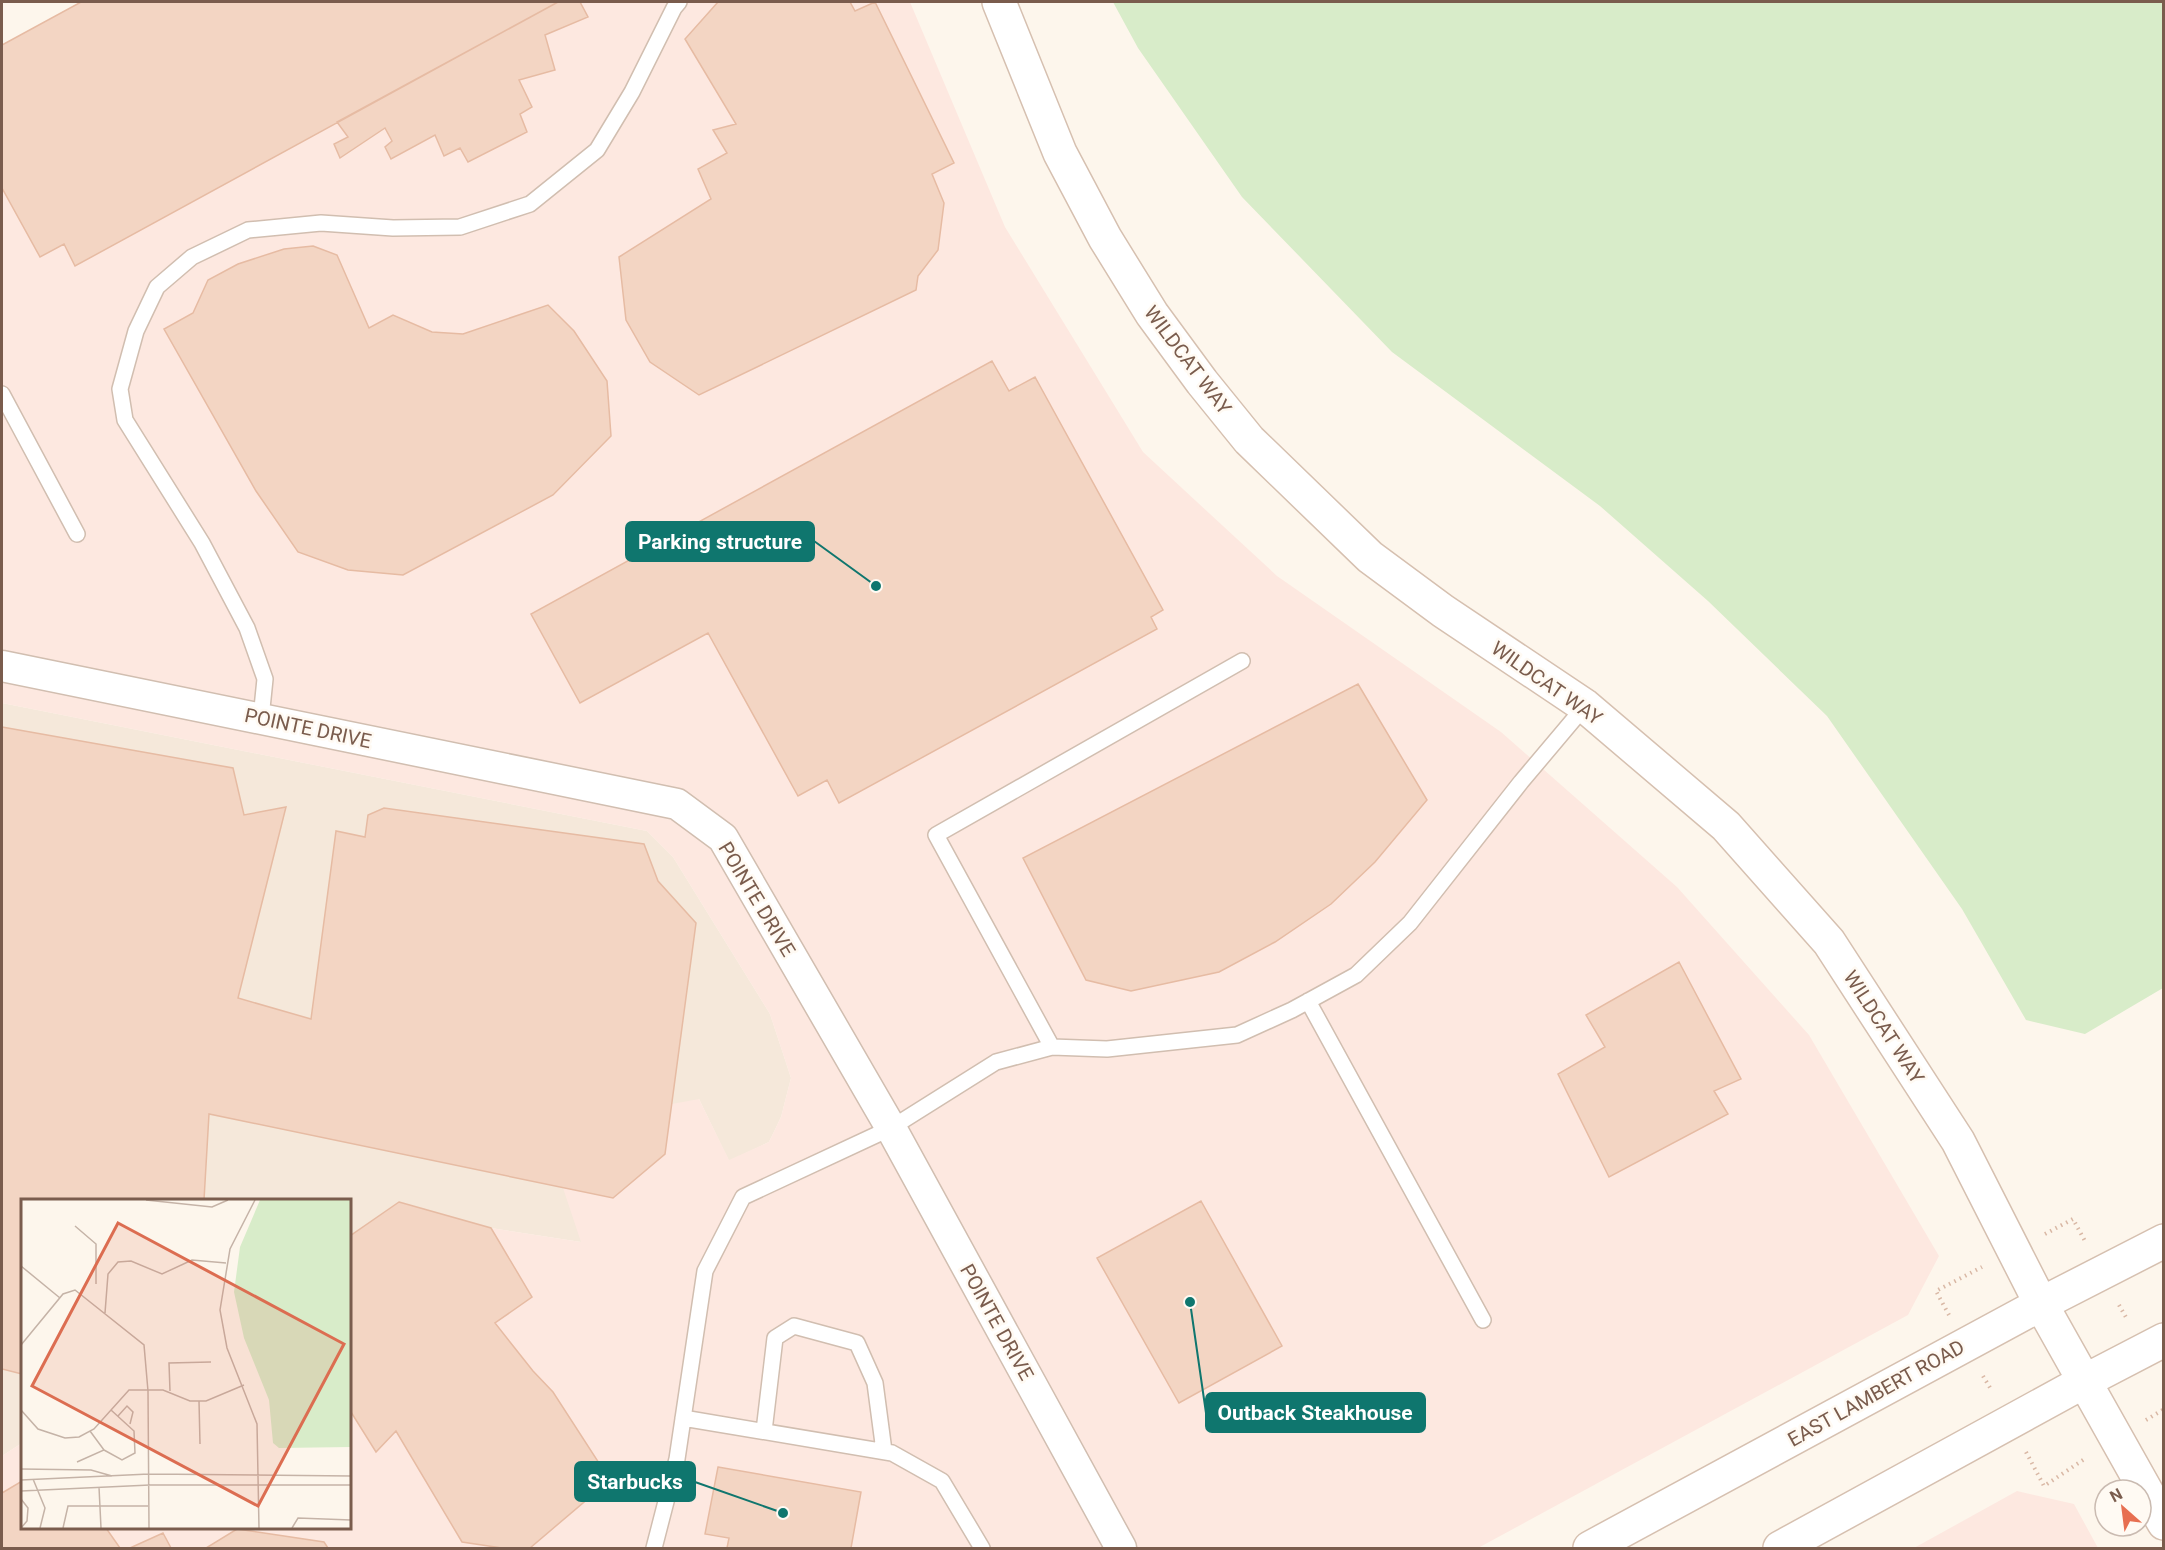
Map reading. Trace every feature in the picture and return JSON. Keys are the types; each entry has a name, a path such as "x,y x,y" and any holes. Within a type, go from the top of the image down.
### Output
{"street":[{"name":"WILDCAT WAY","path":"999,2 1060,153 1105,238 1152,314 1202,382 1249,440 1370,557 1443,612 1585,706 1726,825 1829,942 1958,1141 2041,1304 2163,1523"},
{"name":"POINTE DRIVE","path":"2,666 677,804 723,838 891,1128 1121,1548"},
{"name":"EAST LAMBERT ROAD","path":"1590,1548 1965,1344 2163,1241"},
{"path":"1780,1548 2163,1340"}],"lane":[{"path":"261,718 265,679 247,628 202,543 125,420 120,389 136,331 157,287 192,257 248,230 321,223 393,228 460,227 530,204 597,150 632,92 679,2"},
{"path":"2,394 77,534"},
{"path":"1052,1047 936,835 1242,661"},
{"path":"654,1548 677,1459 705,1271 743,1197 891,1128 996,1062 1052,1047 1107,1049 1238,1035 1356,975 1410,923 1521,782 1585,706"},
{"path":"1308,1001 1483,1320"},
{"path":"764,1431 775,1338 794,1326 857,1343 875,1383 884,1451"},
{"path":"683,1418 892,1453 942,1481 982,1548"}],"path":[{"path":"2073,1220 1936,1291 2044,1486 2163,1409"}],"shaded area":[{"path":"81,2 910,2 1005,227 1143,452 1277,576 1501,732 1677,887 1809,1035 1939,1256 1908,1315 1478,1548 2,1548 2,1456 21,1444 21,1529 351,1529 351,1235 399,1202 491,1228 581,1242 563,1188 613,1197 665,1154 672,1104 699,1099 729,1160 769,1142 781,1117 791,1078 770,1014 673,857 647,831 2,703 2,45"},
{"path":"2,703 647,831 673,857 770,1014 791,1078 781,1117 769,1142 729,1161 699,1099 665,1154 613,1198 581,1242 491,1228 400,1202 351,1235 351,1199 21,1199 21,1444 2,1456"},
{"path":"2017,1491 2074,1504 2098,1548 1914,1548"}],"green space":[{"path":"1113,2 2163,2 2163,988 2085,1034 2026,1020 1962,909 1827,716 1708,601 1600,506 1392,352 1242,197 1138,48"}],"building":[{"path":"81,2 558,2 75,266 64,244 40,257 2,188 2,45"},
{"path":"558,2 580,2 588,17 545,35 555,70 519,80 532,107 520,114 527,132 468,162 460,148 444,156 435,135 391,159 385,147 392,141 385,128 340,158 334,144 348,137 337,122"},
{"path":"718,2 850,2 855,11 875,2 954,163 932,174 944,203 938,250 918,276 916,290 699,395 650,362 626,320 619,257 711,199 698,169 727,153 713,130 736,124 685,39"},
{"path":"313,246 337,255 369,328 393,315 432,332 463,334 548,305 574,331 607,381 611,436 553,495 403,575 348,570 298,552 256,491 164,329 193,313 208,280 238,264 284,249"},
{"path":"992,361 1009,391 1035,377 1163,610 1151,617 1157,629 839,803 827,780 798,796 708,633 580,703 531,614"},
{"path":"1358,684 1427,800 1375,862 1331,904 1275,942 1219,972 1131,991 1086,980 1023,858"},
{"path":"2,727 233,768 244,815 286,807 238,998 311,1019 336,831 365,837 368,815 384,808 644,844 658,881 696,923 665,1154 613,1198 209,1114 204,1199 21,1199 21,1374 2,1369"},
{"path":"1679,962 1741,1079 1714,1091 1728,1114 1609,1177 1558,1074 1605,1047 1586,1015"},
{"path":"1201,1201 1282,1346 1179,1403 1097,1258"},
{"path":"399,1202 491,1228 532,1297 495,1323 553,1392 610,1480 530,1548 502,1548 462,1542 396,1431 376,1452 351,1412 351,1235"},
{"path":"718,1467 861,1492 851,1548 727,1548 729,1538 705,1534"},
{"path":"21,1482 21,1529 107,1529 120,1548 2,1548 2,1493"},
{"path":"237,1529 324,1542 328,1548 206,1548"},
{"path":"163,1533 171,1548 130,1548"}],"place":[{"name":"Parking structure","path":"876,586"},
{"name":"Outback Steakhouse","path":"1190,1302"},
{"name":"Starbucks","path":"783,1513"}]}
